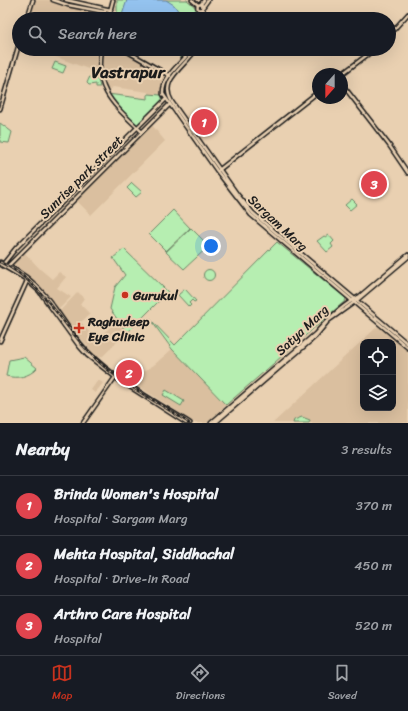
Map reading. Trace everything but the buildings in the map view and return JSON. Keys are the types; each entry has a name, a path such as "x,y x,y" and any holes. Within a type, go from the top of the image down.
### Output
{"main road":[{"path":"29,12 33,0"},
{"path":"52,0 68,5 110,11"},
{"path":"66,0 110,11"},
{"path":"110,11 113,0"},
{"path":"192,0 201,6"},
{"path":"197,0 202,12"},
{"path":"201,12 201,6 204,0"},
{"path":"201,6 208,0"},
{"path":"396,27 408,14"},
{"path":"0,109 15,56"},
{"path":"100,56 99,74 108,96 141,131"},
{"path":"136,56 170,77"},
{"path":"186,56 170,77 163,90 167,98 1,264 21,273 34,283 89,354 116,376 190,423"},
{"path":"170,77 190,56"},
{"path":"348,69 366,56"},
{"path":"348,92 389,145 408,173"},
{"path":"218,170 312,97"},
{"name":"Sargam Marg","path":"167,98 251,215 408,348"},
{"name":"Sunrise park street","path":"7,267 170,103"},
{"name":"Satya Marg","path":"211,423 315,337 328,321 408,256"},
{"path":"7,267 38,291 87,355 186,423"},
{"path":"0,341 27,281"},
{"name":"Sargam Marg","path":"354,301 408,344"},
{"name":"Satya Marg","path":"215,423 304,345"},
{"path":"83,423 116,376"}],"shaded area":[{"path":"32,0 63,0 110,10 110,12 29,12"},
{"path":"54,56 100,56 99,73"},
{"path":"101,56 132,56 165,76 161,95 113,87 106,92 100,74"},
{"path":"152,125 165,141 91,215 75,199"},
{"path":"23,251 52,279 59,272 66,277 57,288 71,297 57,311 35,282 19,270 10,266"},
{"path":"78,292 84,298 80,304 90,314 81,322 96,340 117,321 126,333 102,357 97,358 59,312"},
{"path":"378,326 394,339 364,339"},
{"path":"396,341 408,351 408,423 273,423 360,343 360,411 396,411"},
{"path":"172,349 226,405 208,423 195,423 129,380 154,365"},
{"path":"98,380 103,383 95,393 91,390"}],"green space":[{"path":"117,0 187,0 194,6 198,12 117,12"},
{"path":"55,62 66,66 63,73 52,69"},
{"path":"90,76 98,80 100,87 96,87 96,84 89,85 87,83"},
{"path":"107,94 148,99 148,94 161,95 163,101 138,127 117,107"},
{"path":"0,123 12,132 9,143 0,142"},
{"path":"132,183 142,192 136,197 127,188"},
{"path":"352,199 357,204 350,210 345,205"},
{"path":"173,210 190,228 166,251 149,234"},
{"path":"191,228 209,246 184,269 166,252"},
{"path":"329,235 334,241 331,244 333,247 327,252 317,241 324,236 326,237"},
{"path":"277,242 346,299 226,405 172,349 150,319 175,345"},
{"path":"124,249 168,292 127,333 110,309 115,287 125,275 113,258"},
{"path":"209,269 213,271 215,275 213,279 209,281 205,279 203,275 205,271"},
{"path":"185,289 196,301 194,302 192,300 189,303 191,305 189,307 178,295"},
{"path":"24,357 37,368 27,375 14,377 6,376 9,360"},
{"path":"166,390 184,401 181,406 163,395"},
{"path":"302,417 310,420 309,423 293,423 294,420"}],"water":[{"path":"127,0 166,0 174,5 179,12 123,12"}],"railway":[{"path":"0,262 16,271 41,293 84,347 106,368 129,385 189,423"}],"place":[{"name":"Brinda Women's Hospital","path":"204,122"},
{"name":"Arthro Care Hospital","path":"374,184"},
{"name":"Gurukul","path":"125,295"},
{"name":"Raghudeep Eye Clinic","path":"79,328"},
{"name":"Mehta Hospital, Siddhachal","path":"129,373"}],"district":[{"name":"Vastrapur","path":"128,72"}]}
